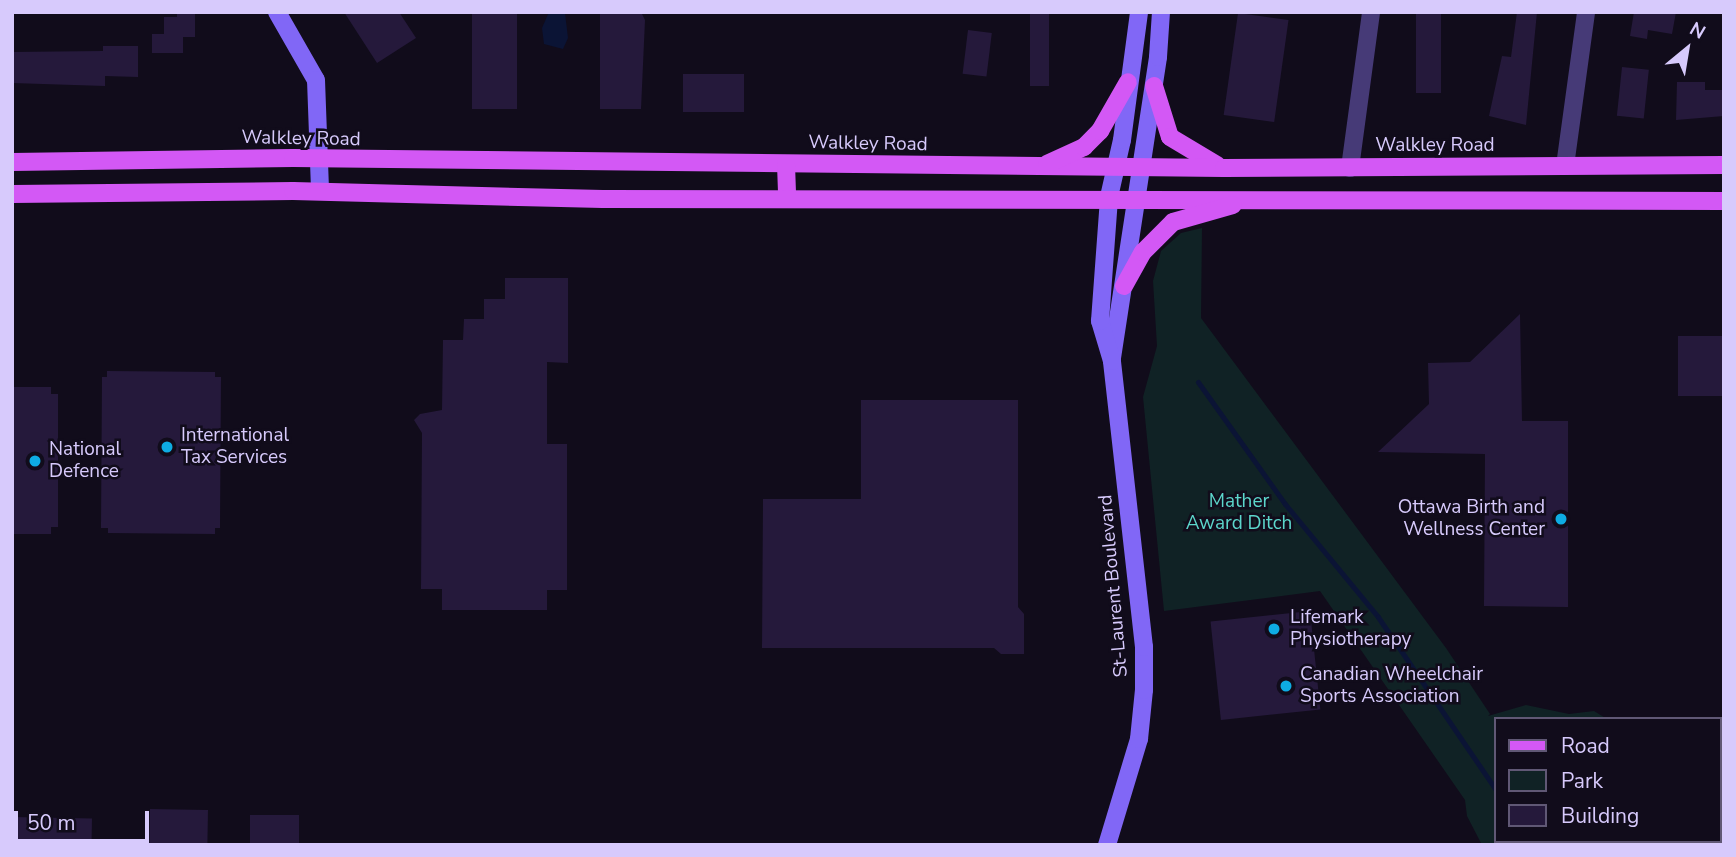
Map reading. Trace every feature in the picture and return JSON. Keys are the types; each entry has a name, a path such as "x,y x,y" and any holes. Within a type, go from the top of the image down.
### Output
{"main road":[{"path":"1041,167 1084,147 1100,131 1128,82"},
{"path":"1154,86 1170,137 1224,168"},
{"name":"Walkley Road","path":"12,162 320,161 1224,168 1724,165"},
{"path":"35,163 36,194"},
{"path":"786,164 787,199"},
{"path":"12,194 320,191 787,199 1135,197 1724,201"},
{"path":"1124,286 1143,252 1173,222 1264,198"}],"street":[{"path":"277,12 316,80 320,191"},
{"name":"St-Laurent Boulevard","path":"1107,845 1139,739 1144,690 1144,646 1112,361 1100,321 1109,197 1117,166 1139,12"},
{"name":"St-Laurent Boulevard","path":"1112,361 1139,166 1154,86 1161,12"},
{"path":"1350,167 1371,12"},
{"path":"1565,166 1586,12"}],"green space":[{"name":"Mather Award Ditch","path":"1202,228 1201,318 1446,648 1490,714 1488,716 1526,705 1569,714 1594,711 1604,717 1494,717 1494,843 1628,845 1482,845 1467,816 1465,800 1320,591 1164,611 1143,397 1157,346 1153,281 1161,251 1181,233"}],"water":[{"path":"549,12 565,13 568,38 563,49 544,44 542,28"}],"building":[{"path":"177,12 195,12 195,37 183,37 183,53 152,53 152,34 164,34 164,17 177,17"},
{"path":"344,12 399,12 416,38 377,63"},
{"path":"472,12 517,12 517,109 472,109"},
{"path":"600,12 641,12 645,20 641,109 600,109"},
{"path":"1030,12 1049,12 1049,86 1030,86"},
{"path":"1416,12 1441,12 1441,93 1416,93"},
{"path":"1517,12 1537,12 1526,125 1489,116 1502,56 1511,57"},
{"path":"1634,12 1676,12 1672,34 1648,30 1647,39 1630,36"},
{"path":"1238,13 1289,20 1274,122 1224,115"},
{"path":"968,30 992,33 986,77 963,74"},
{"path":"103,46 138,46 138,77 105,76 105,86 12,83 12,52 103,51"},
{"path":"1622,67 1649,70 1644,119 1617,116"},
{"path":"683,74 744,74 744,112 683,112"},
{"path":"1677,82 1705,82 1705,90 1724,90 1724,116 1676,120"},
{"path":"505,278 568,278 568,363 547,362 547,444 567,444 567,590 547,590 547,610 442,610 442,589 421,589 422,433 414,420 420,414 442,410 443,340 463,340 464,319 484,319 484,299 505,299"},
{"path":"1520,314 1522,421 1568,421 1568,607 1484,606 1485,454 1378,452 1429,404 1428,363 1470,362"},
{"path":"1678,336 1724,336 1724,396 1678,396"},
{"name":"International Tax Services","path":"107,371 215,372 215,377 221,377 220,528 215,528 215,534 108,533 108,528 101,528 102,377 107,377"},
{"name":"National Defence","path":"12,387 51,387 51,394 58,394 58,527 51,527 51,534 12,534"},
{"path":"861,400 1018,400 1018,607 1024,614 1024,654 1001,654 994,648 762,648 763,499 861,499"},
{"path":"1310,611 1320,709 1221,720 1211,621"},
{"path":"150,809 208,810 207,845 149,845"},
{"path":"250,815 299,815 299,845 250,845"},
{"path":"12,817 92,818 92,845 12,845"}],"waterway":[{"path":"1198,382 1285,504 1378,617 1494,787"}],"place":[{"name":"International Tax Services","path":"167,447"},
{"name":"National Defence","path":"35,461"},
{"name":"Ottawa Birth and Wellness Center","path":"1561,519"},
{"name":"Lifemark Physiotherapy","path":"1274,629"},
{"name":"Canadian Wheelchair Sports Association","path":"1286,686"}]}
